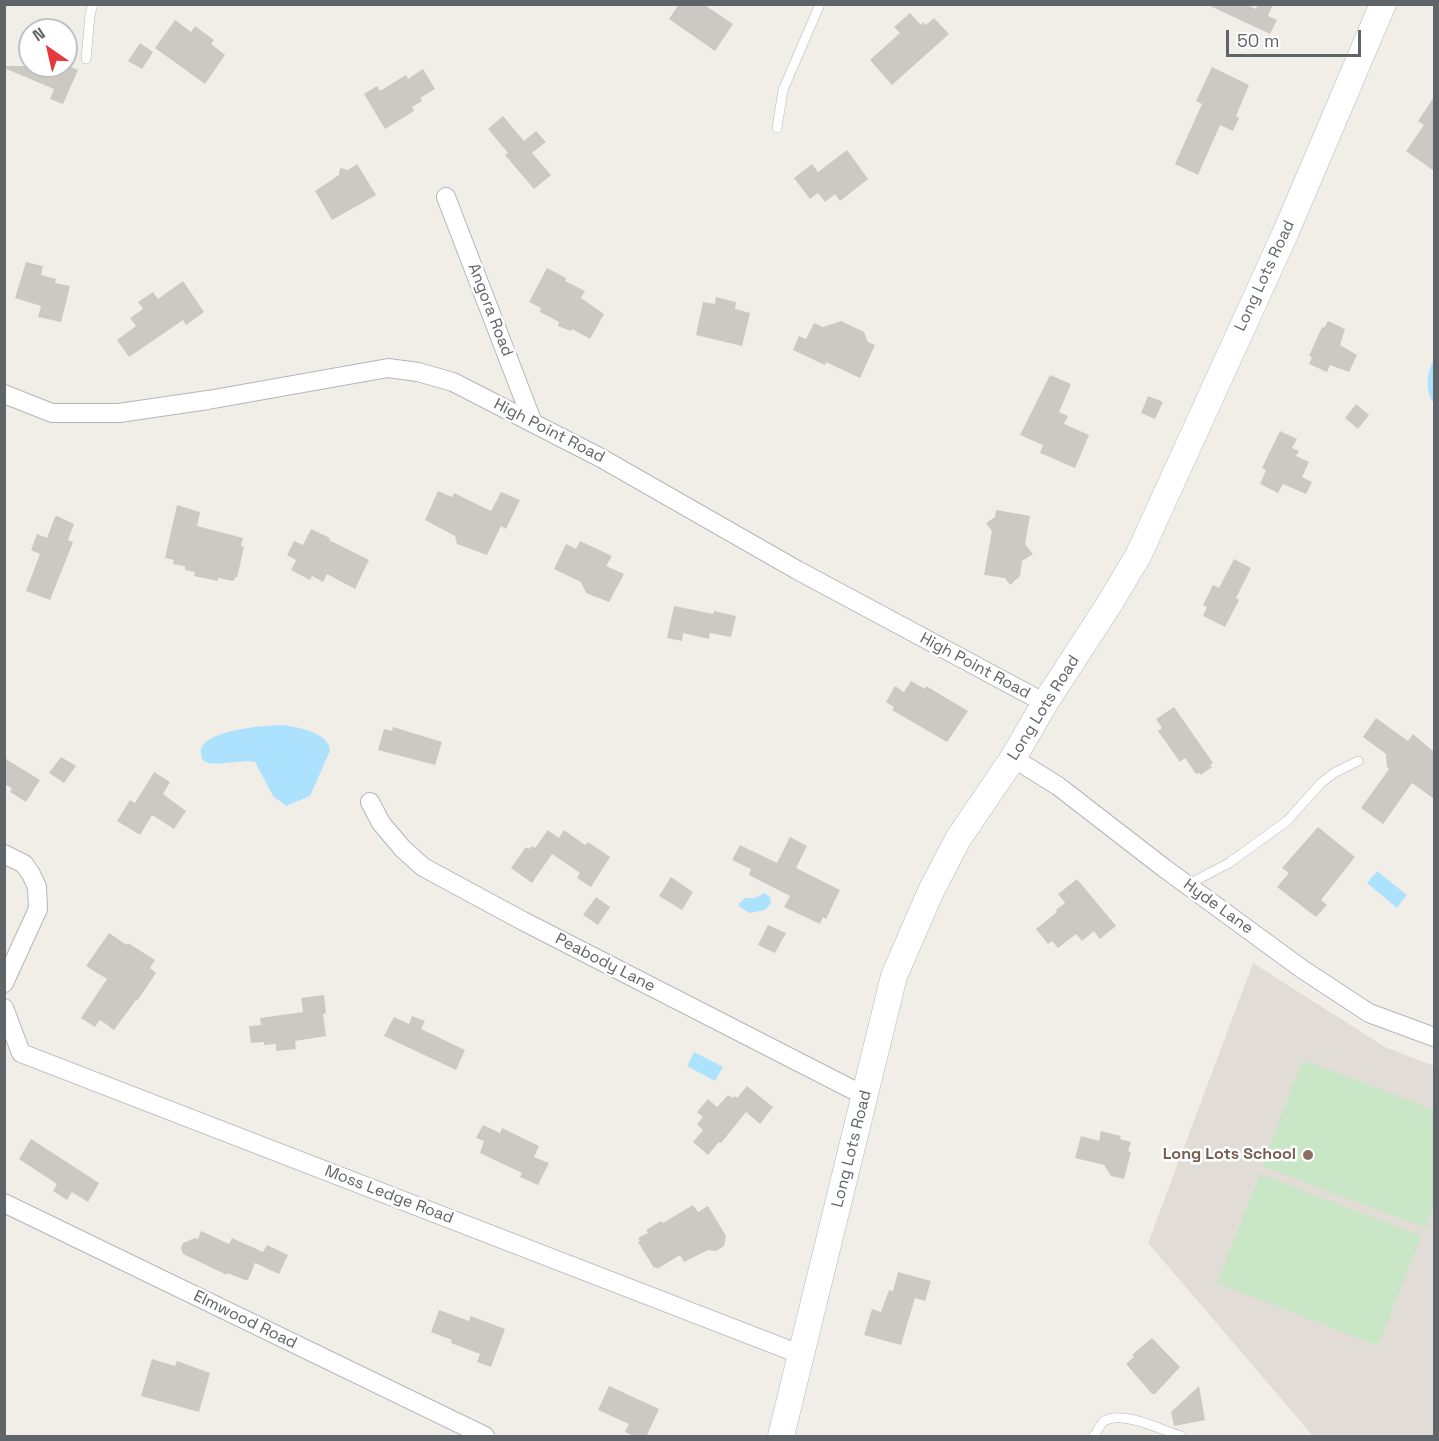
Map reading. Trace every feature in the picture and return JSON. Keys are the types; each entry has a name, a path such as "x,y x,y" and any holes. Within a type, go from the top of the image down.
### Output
{"main road":[{"name":"Long Lots Road","path":"781,1437 894,976 931,891 958,839 1013,758 1137,556 1285,234 1383,4"}],"street":[{"name":"Angora Road","path":"446,197 533,423"},
{"name":"High Point Road","path":"4,394 52,413 119,413 204,401 388,368 418,372 453,382 602,458 797,570 1045,704"},
{"name":"Hyde Lane","path":"1013,758 1058,786 1187,885 1302,969 1369,1013 1434,1038"},
{"name":"Peabody Lane","path":"370,802 381,823 403,849 423,867 523,921 865,1096"},
{"path":"4,854 24,864 32,874 37,887 38,909 4,983"},
{"name":"Moss Ledge Road","path":"4,1008 21,1053 802,1354"},
{"name":"Elmwood Road","path":"4,1203 485,1437"}],"lane":[{"path":"86,59 93,4"},
{"path":"777,128 783,90 820,4"},
{"path":"1187,885 1229,863 1287,821 1321,783 1334,773 1358,761"},
{"path":"1094,1437 1103,1422 1114,1418 1128,1418 1180,1437"}],"shaded area":[{"name":"Long Lots School","path":"1253,963 1385,1047 1434,1066 1434,1436 1313,1436 1148,1243"}],"green space":[{"path":"1303,1060 1434,1110 1434,1204 1426,1228 1262,1166"},
{"path":"1260,1174 1421,1236 1378,1346 1217,1283"}],"water":[{"path":"1434,359 1434,403 1429,393 1428,381"},
{"path":"284,725 319,735 324,739 330,751 310,796 286,806 273,796 255,762 214,764 204,761 202,757 203,745 222,734 235,730"},
{"path":"1377,871 1407,895 1397,908 1367,883"},
{"path":"764,893 770,897 771,903 765,910 750,913 740,907 739,904 745,898 755,898"},
{"path":"694,1052 723,1067 715,1081 687,1066"}],"building":[{"path":"679,4 703,4 733,24 715,51 669,19"},
{"path":"1206,4 1245,4 1256,9 1258,4 1273,4 1268,16 1277,20 1270,34"},
{"path":"910,13 921,25 923,22 926,25 934,18 949,34 892,85 870,60 900,33 894,27"},
{"path":"175,20 191,32 195,26 214,40 211,44 225,55 205,84 155,48"},
{"path":"140,43 153,52 142,69 128,61"},
{"path":"4,66 18,66 18,74"},
{"path":"1212,67 1249,85 1236,116 1239,118 1233,131 1220,125 1198,175 1175,164 1202,104 1196,101"},
{"path":"423,69 435,89 420,98 422,101 412,107 414,111 385,129 364,94 377,86 380,91 406,75 408,79"},
{"path":"28,78 74,78 63,104 50,99 54,89"},
{"path":"1434,97 1434,171 1406,151 1424,125 1418,121"},
{"path":"503,116 524,141 536,131 546,142 532,153 551,175 534,189 505,155 508,153 488,129"},
{"path":"847,150 868,179 840,201 835,194 825,202 818,193 810,199 794,178 812,164 818,172"},
{"path":"357,164 376,195 332,220 315,191 339,175 340,168 348,170"},
{"path":"26,262 43,266 41,275 56,279 55,283 70,286 61,322 38,317 41,306 15,298"},
{"path":"547,268 566,278 565,281 585,291 581,298 604,314 590,339 572,329 571,331 558,326 559,322 540,312 541,308 529,302"},
{"path":"183,281 204,312 186,325 183,320 129,357 117,340 136,326 130,318 143,309 138,302 153,292 158,299"},
{"path":"716,297 736,302 735,309 750,313 742,346 696,335 703,302 715,304"},
{"path":"841,321 864,332 868,342 875,345 860,378 793,350 799,336 806,339 814,323 823,327"},
{"path":"1328,321 1345,329 1340,345 1357,355 1349,372 1330,365 1327,372 1309,364 1312,357 1309,356 1322,327 1324,328"},
{"path":"1050,375 1071,384 1059,412 1068,416 1064,424 1089,435 1075,468 1040,453 1043,445 1020,435"},
{"path":"1148,396 1163,402 1155,419 1141,413"},
{"path":"1356,404 1369,415 1358,429 1345,418"},
{"path":"1280,431 1297,439 1292,448 1299,451 1296,456 1309,462 1302,477 1312,482 1306,494 1283,484 1278,493 1260,484 1266,470 1262,468"},
{"path":"438,491 452,497 454,493 491,511 501,492 520,500 506,529 501,526 487,555 457,544 455,536 425,520"},
{"path":"177,505 200,512 197,526 243,538 241,546 244,547 237,578 235,577 234,581 218,578 218,581 194,576 195,572 185,570 185,566 173,564 174,560 165,558"},
{"path":"996,510 1030,516 1025,544 1033,554 1022,561 1020,576 1010,585 1005,578 984,575 992,531 986,523 995,517"},
{"path":"57,516 74,524 68,540 73,542 50,600 26,591 40,554 31,550 37,534 47,538"},
{"path":"311,529 369,560 355,589 327,574 323,582 312,576 310,580 291,570 296,560 287,555 294,541 303,545"},
{"path":"580,541 612,556 606,566 624,574 609,602 586,593 581,582 554,569 566,544 576,549"},
{"path":"1234,559 1251,568 1236,598 1239,600 1225,627 1203,616 1207,607 1203,605 1213,585 1219,588"},
{"path":"674,606 736,616 731,637 710,633 709,639 683,633 682,641 667,638"},
{"path":"911,681 925,689 926,686 968,711 947,742 892,710 894,707 886,702 895,686 904,692"},
{"path":"1174,707 1213,763 1210,765 1212,767 1201,775 1196,774 1185,758 1180,762 1158,731 1162,728 1156,719"},
{"path":"1376,718 1408,741 1413,734 1434,752 1434,799 1412,783 1383,824 1361,808 1389,769 1386,754 1363,737"},
{"path":"393,727 442,742 435,765 378,750 384,729 392,731"},
{"path":"61,757 76,766 64,783 49,773"},
{"path":"4,758 40,780 26,802 10,792 12,788 4,784"},
{"path":"154,772 170,782 163,794 186,811 174,829 152,815 140,835 117,821 130,800 135,803"},
{"path":"1318,827 1355,857 1321,900 1327,905 1316,917 1277,887 1289,873 1282,868"},
{"path":"548,830 559,838 564,830 585,845 588,842 610,857 591,887 577,878 580,873 552,854 532,883 511,868 526,847 535,848"},
{"path":"790,837 807,846 796,868 840,890 826,919 823,917 820,924 784,907 790,896 749,875 751,869 732,860 740,845 777,863"},
{"path":"671,877 693,892 682,910 659,896"},
{"path":"1077,879 1116,926 1100,939 1094,931 1082,941 1076,934 1058,948 1052,941 1048,944 1036,929 1065,903 1058,894"},
{"path":"596,897 610,907 598,925 583,915"},
{"path":"768,925 786,933 775,953 758,945"},
{"path":"109,933 155,960 150,968 156,973 114,1030 100,1020 95,1027 81,1018 107,979 86,966"},
{"path":"324,995 326,1013 323,1014 326,1036 295,1041 296,1049 276,1051 276,1044 251,1043 249,1026 261,1025 260,1018 303,1012 301,998"},
{"path":"412,1016 425,1021 421,1029 465,1050 456,1070 384,1036 394,1017 409,1024"},
{"path":"747,1086 773,1107 760,1124 746,1112 708,1155 693,1142 703,1130 697,1124 703,1117 697,1112 708,1099 717,1107 728,1095 737,1098"},
{"path":"483,1125 500,1133 502,1128 539,1146 534,1157 549,1163 538,1185 520,1177 522,1173 480,1153 484,1141 476,1138"},
{"path":"1101,1131 1121,1136 1120,1139 1131,1142 1128,1151 1131,1152 1124,1179 1111,1176 1104,1165 1075,1158 1081,1136 1099,1141"},
{"path":"31,1139 99,1183 88,1202 72,1192 67,1200 53,1191 57,1184 19,1159"},
{"path":"693,1205 698,1212 708,1206 726,1236 724,1246 716,1251 708,1250 684,1262 680,1255 657,1269 654,1268 638,1242 640,1241 638,1238 648,1233 646,1230 661,1221 663,1223"},
{"path":"201,1231 229,1244 232,1238 263,1252 267,1245 288,1255 279,1274 255,1263 248,1280 245,1280 227,1273 227,1275 183,1254 181,1248 183,1243 198,1239"},
{"path":"898,1272 931,1281 925,1301 915,1298 901,1345 864,1335 872,1309 881,1312 889,1290 893,1291"},
{"path":"439,1310 469,1321 471,1316 505,1329 491,1367 477,1362 480,1354 451,1343 452,1340 431,1332"},
{"path":"1152,1338 1180,1367 1155,1394 1152,1394 1126,1364 1134,1357 1132,1355"},
{"path":"152,1359 175,1366 177,1361 210,1373 199,1412 141,1396"},
{"path":"609,1386 659,1409 646,1437 636,1437 625,1432 629,1424 598,1410"},
{"path":"1199,1386 1205,1420 1174,1426 1171,1412"}],"place":[{"name":"Long Lots School","path":"1308,1155"}]}
